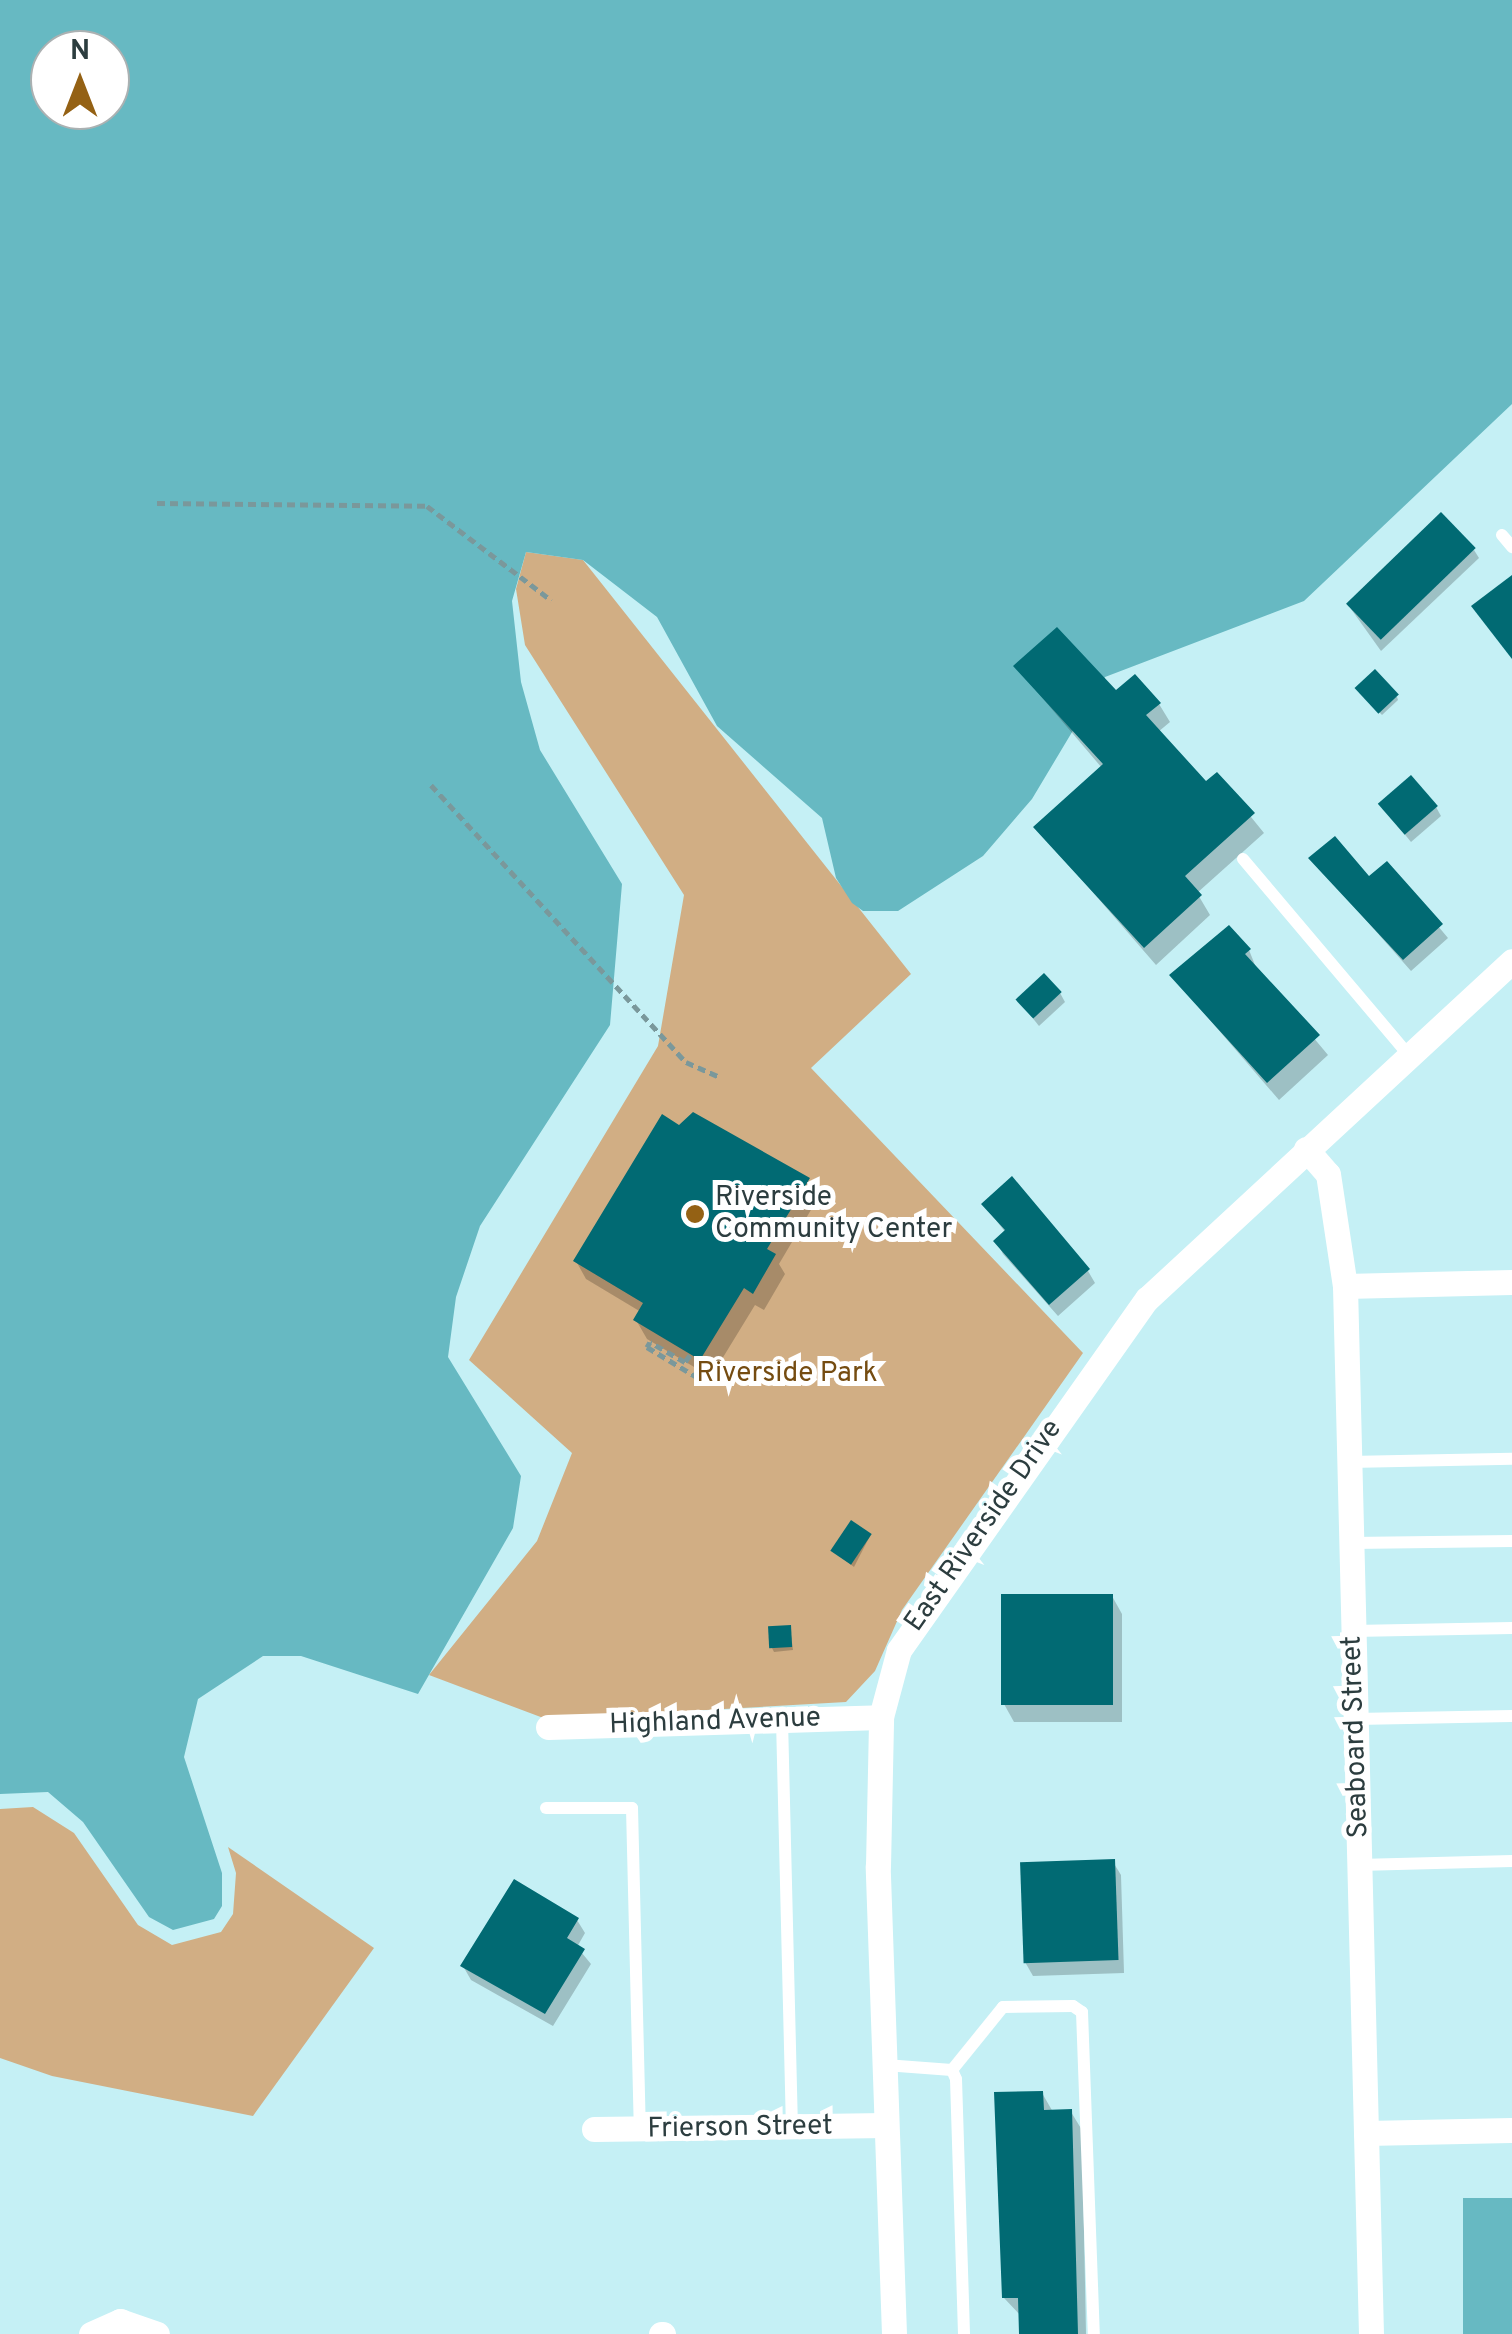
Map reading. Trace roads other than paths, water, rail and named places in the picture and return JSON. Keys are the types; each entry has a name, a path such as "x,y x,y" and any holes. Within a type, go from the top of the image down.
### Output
{"street":[{"name":"East Riverside Drive","path":"894,2334 885,2065 881,1716 886,1684 915,1621 1091,1372 1196,1248 1512,961"},
{"name":"Seaboard Street","path":"1306,1149 1328,1174 1345,1286 1371,2334"},
{"path":"1345,1286 1512,1282"},
{"name":"Highland Avenue","path":"548,1728 881,1716"},
{"name":"Frierson Street","path":"594,2130 886,2126"},
{"path":"1366,2133 1512,2130"},
{"path":"92,2334 120,2322 158,2334"}],"lane":[{"path":"1502,535 1512,547"},
{"path":"1243,859 1408,1054"},
{"path":"1349,1462 1512,1459"},
{"path":"1351,1543 1512,1542"},
{"path":"1353,1631 1512,1628"},
{"path":"1356,1719 1512,1716"},
{"path":"782,1720 792,2127"},
{"path":"546,1808 632,1808 640,2129"},
{"path":"1360,1865 1512,1861"},
{"path":"964,2334 952,2070 1003,2008 1073,2006 1082,2012 1094,2334"},
{"path":"885,2065 952,2070"}],"water":[{"path":"0,0 1512,0 1512,404 1304,601 1105,677 1032,799 983,856 898,911 863,911 852,903 836,878 822,818 717,726 657,617 583,560 526,552 512,601 521,682 540,750 622,884 610,1025 480,1226 456,1297 448,1357 521,1476 513,1528 418,1694 301,1656 263,1656 198,1699 184,1757 222,1873 222,1906 214,1919 173,1930 149,1917 83,1822 48,1792 0,1794"},
{"path":"1463,2198 1512,2198 1512,2334 1463,2334"}],"place":[{"name":"Riverside Community Center","path":"695,1214"}],"park label":[{"name":"Riverside Park","path":"787,1374"}]}
